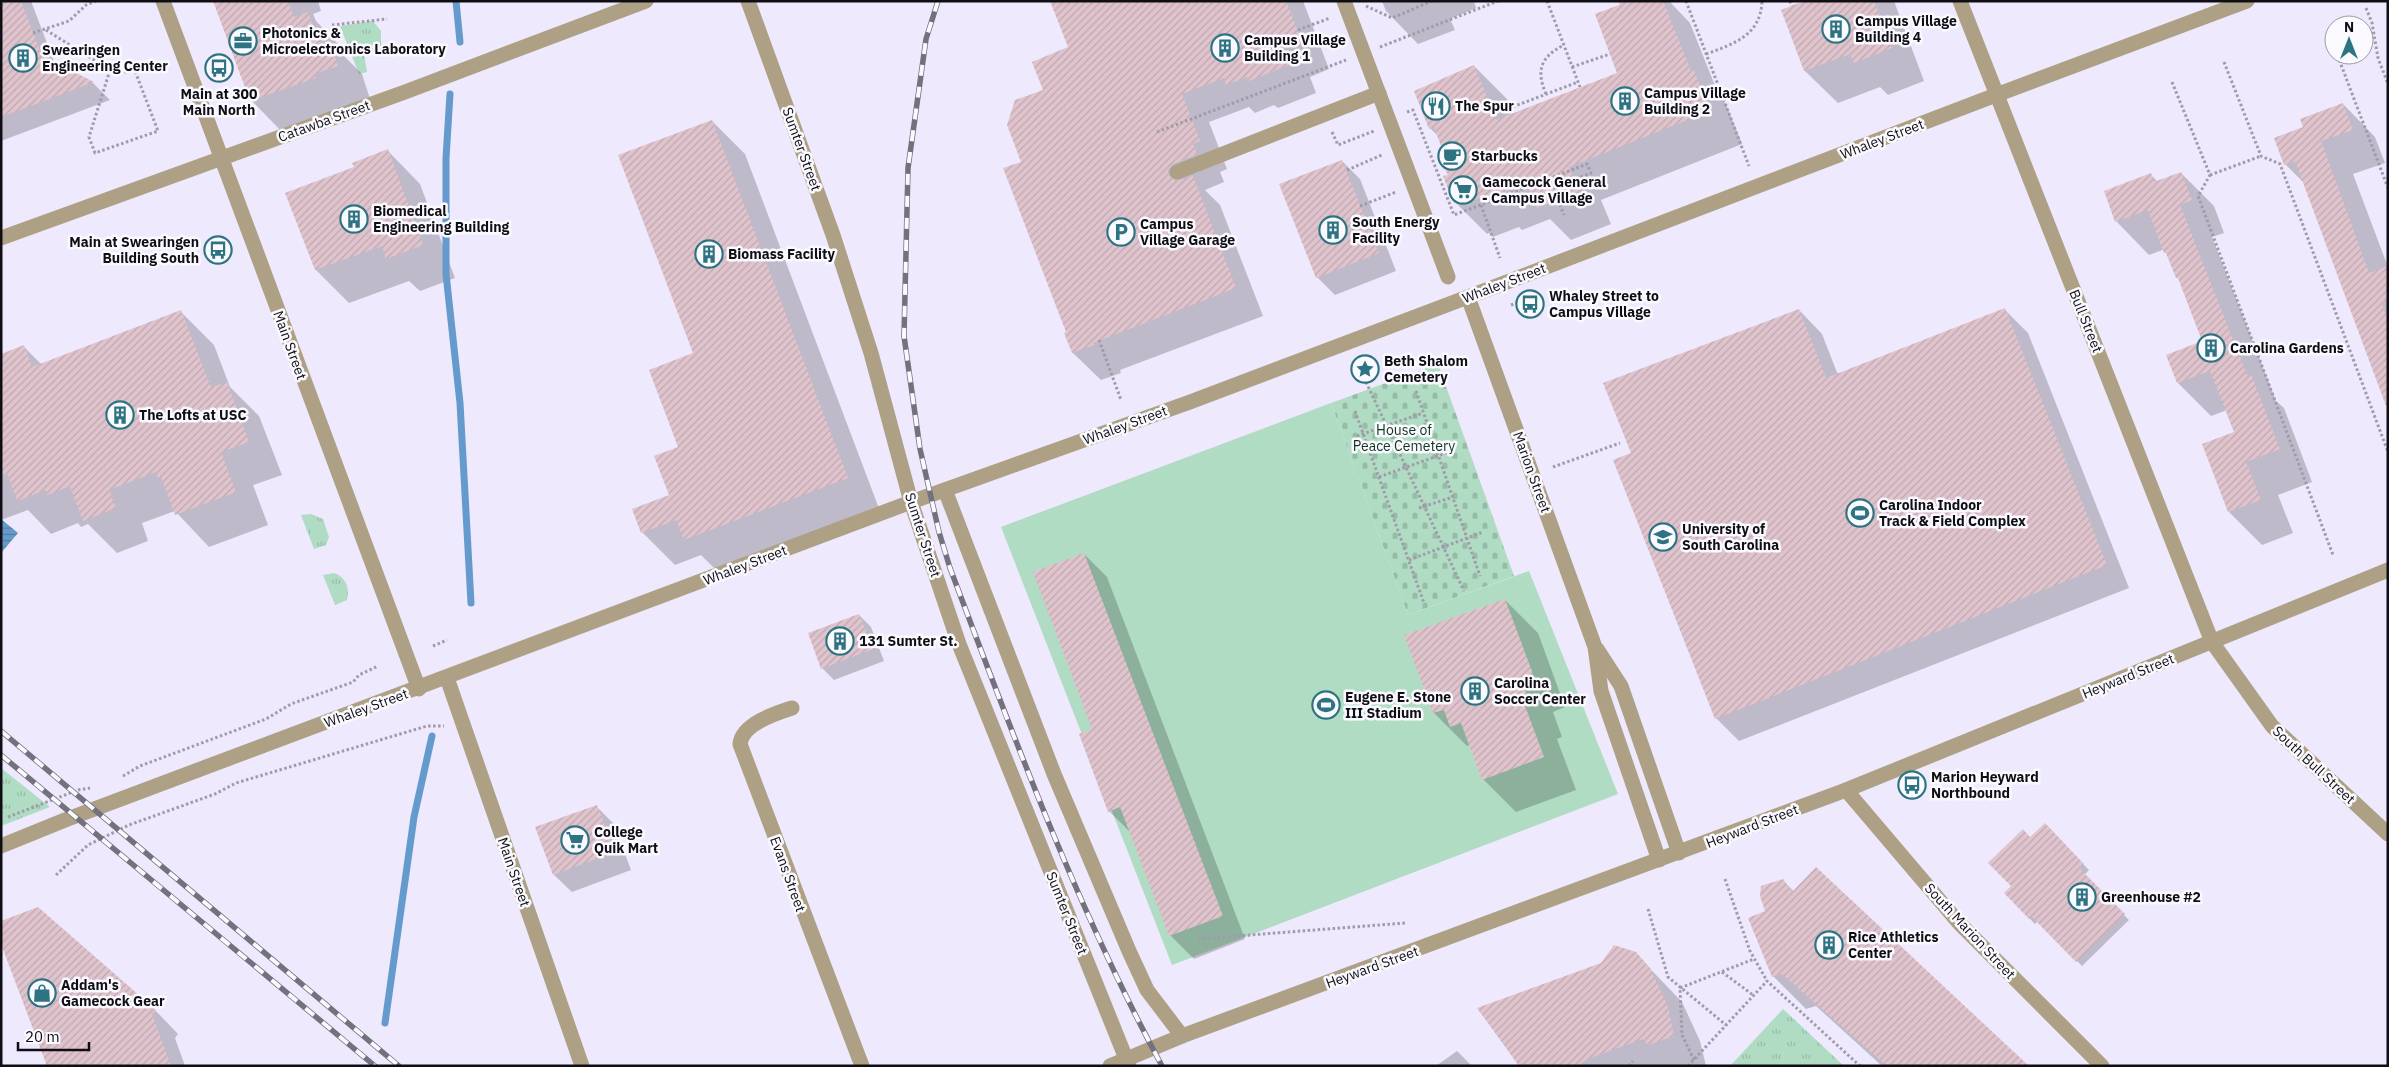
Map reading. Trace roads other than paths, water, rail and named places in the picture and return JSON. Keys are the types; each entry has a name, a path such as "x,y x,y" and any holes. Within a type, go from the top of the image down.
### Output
{"street":[{"name":"Main Street","path":"163,1 419,689"},
{"name":"Catawba Street","path":"1,238 646,1"},
{"name":"Sumter Street","path":"748,1 833,235 871,353 911,502 959,644 1127,1062"},
{"path":"1344,1 1448,277"},
{"name":"Bull Street","path":"1960,1 2212,642"},
{"name":"Whaley Street","path":"1,846 65,820 419,689 911,502 1198,398 1468,297 2247,1"},
{"path":"1177,172 1379,93"},
{"name":"Marion Street","path":"1468,297 1595,647 1601,691 1659,860"},
{"path":"945,490 1054,774 1136,967 1147,990 1182,1036"},
{"name":"Heyward Street","path":"1110,1066 1127,1062 1182,1036 1846,790 2388,570"},
{"name":"South Bull Street","path":"2212,642 2272,726 2388,834"},
{"name":"Marion Street","path":"1595,647 1621,686 1679,853"},
{"name":"Main Street","path":"447,678 582,1066"},
{"name":"Evans Street","path":"792,708 764,718 744,734 740,744 862,1066"},
{"name":"South Marion Street","path":"1846,790 1959,923 2102,1066"}],"water":[{"path":"1,519 18,533 1,553"}],"waterway":[{"path":"456,1 460,42"},
{"path":"450,94 446,158 446,274 460,403 471,603"},
{"path":"385,1023 414,817 432,736"}],"railway":[{"path":"938,1 926,39 908,168 904,336 920,449 939,532 950,568 998,695 1074,883 1131,1006 1162,1066"},
{"path":"1,731 399,1066"},
{"path":"1,755 375,1066"}],"place":[{"name":"Campus Village Building 4","path":"1836,29"},
{"name":"Photonics & Microelectronics Laboratory","path":"243,41"},
{"name":"Campus Village Building 1","path":"1225,48"},
{"name":"Swearingen Engineering Center","path":"23,58"},
{"name":"Main at 300 Main North","path":"219,68"},
{"name":"Campus Village Building 2","path":"1625,101"},
{"name":"The Spur","path":"1436,106"},
{"name":"Starbucks","path":"1452,156"},
{"name":"Gamecock General - Campus Village","path":"1463,190"},
{"name":"Biomedical Engineering Building","path":"354,219"},
{"name":"South Energy Facility","path":"1333,230"},
{"name":"Campus Village Garage","path":"1121,232"},
{"name":"Main at Swearingen Building South","path":"218,250"},
{"name":"Biomass Facility","path":"709,254"},
{"name":"Whaley Street to Campus Village","path":"1530,304"},
{"name":"Carolina Gardens","path":"2211,348"},
{"name":"Beth Shalom Cemetery","path":"1365,369"},
{"name":"The Lofts at USC","path":"120,415"},
{"name":"Carolina Indoor Track & Field Complex","path":"1860,513"},
{"name":"University of South Carolina","path":"1663,537"},
{"name":"131 Sumter St.","path":"840,641"},
{"name":"Carolina Soccer Center","path":"1475,691"},
{"name":"Eugene E. Stone III Stadium","path":"1326,705"},
{"name":"Marion Heyward Northbound","path":"1912,785"},
{"name":"College Quik Mart","path":"575,840"},
{"name":"Greenhouse #2","path":"2082,897"},
{"name":"Rice Athletics Center","path":"1829,945"},
{"name":"Addam's Gamecock Gear","path":"42,993"}],"park label":[{"name":"House of Peace Cemetery","path":"1404,438"}]}
